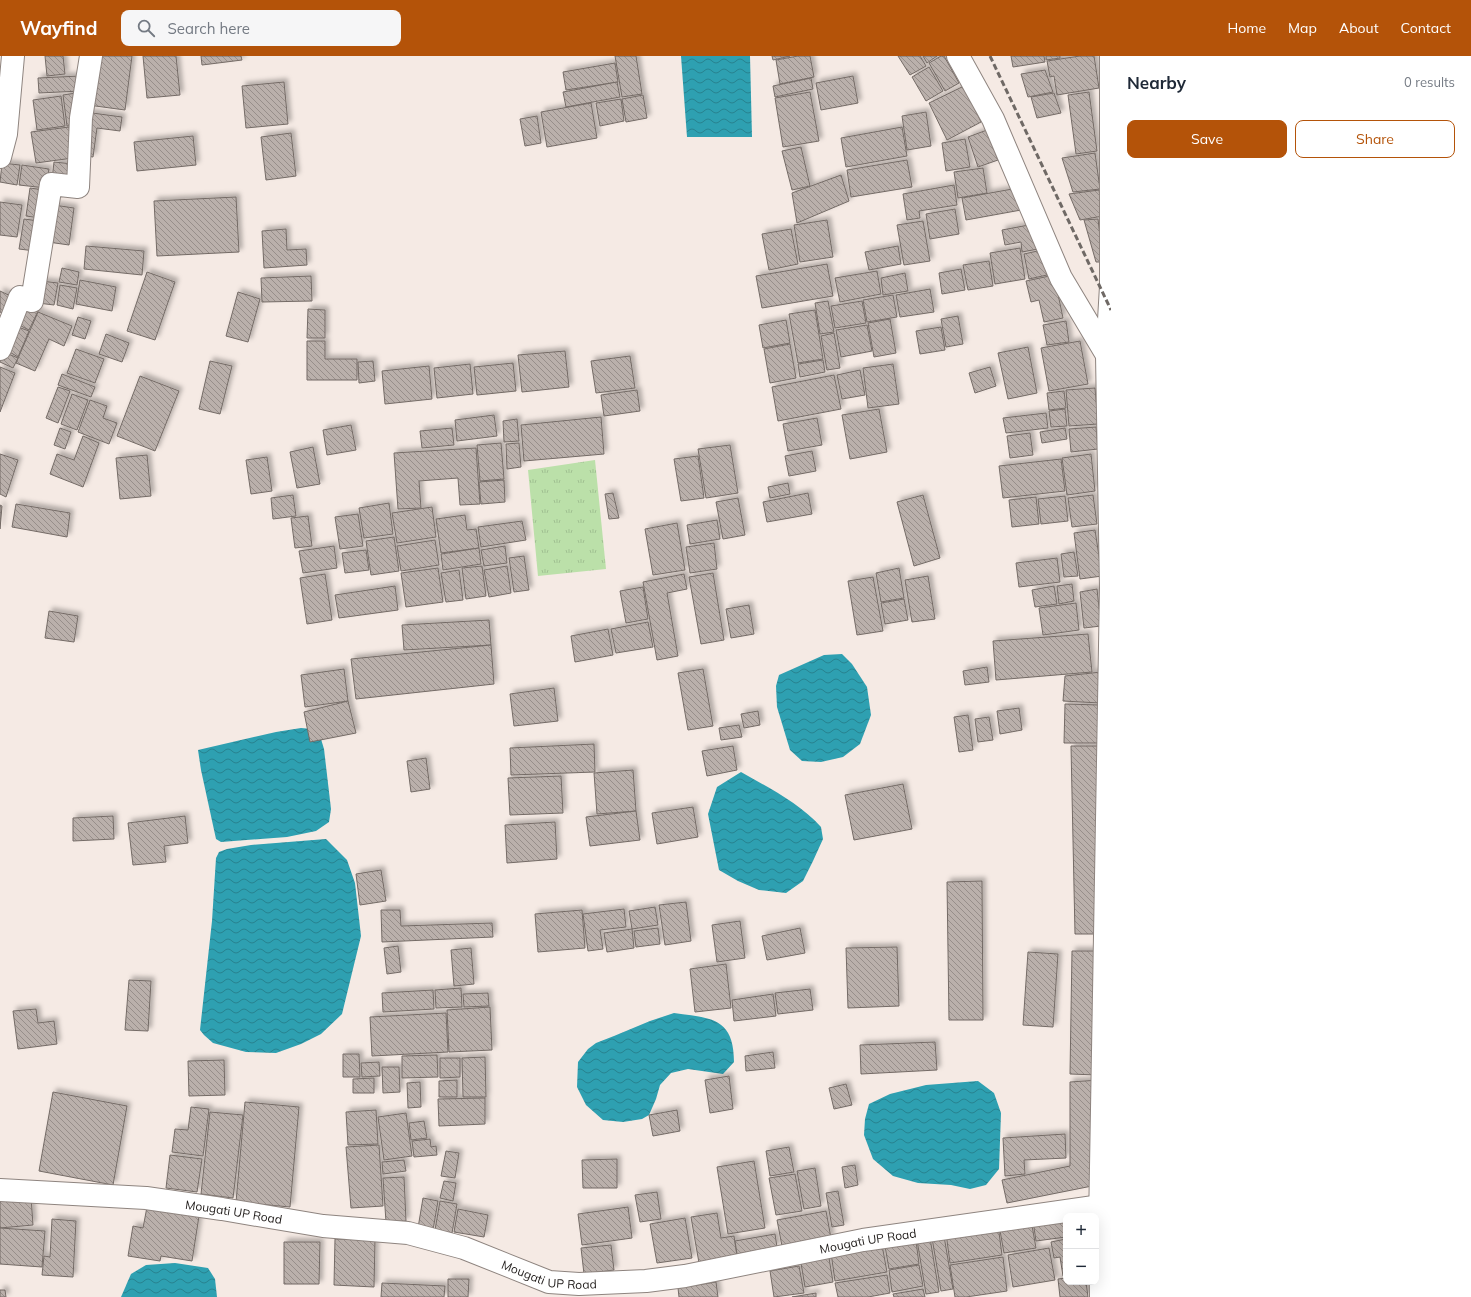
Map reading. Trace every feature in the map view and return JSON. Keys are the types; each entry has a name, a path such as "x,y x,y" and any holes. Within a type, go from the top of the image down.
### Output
{"street":[{"path":"0,157 6,134 13,56"},
{"path":"0,349 20,297 32,301 51,184 78,187 81,118 91,56"},
{"path":"958,56 993,118 1061,278 1107,355"},
{"path":"1101,1297 1101,1206 1111,588 1107,355 1111,287 1110,56"},
{"name":"Mougati UP Road","path":"0,1190 146,1198 222,1208 324,1226 408,1233 464,1248 549,1282 579,1284 646,1281 684,1276 863,1240 1101,1206"}],"green space":[{"path":"595,460 606,569 538,576 528,470"}],"water":[{"path":"681,56 750,56 752,137 687,137"},
{"path":"842,654 852,664 867,687 871,715 860,744 843,757 821,762 802,761 790,750 777,707 776,686 779,675 824,655"},
{"path":"301,728 312,729 321,739 324,749 331,809 329,822 316,831 287,837 221,842 216,839 198,750 276,732"},
{"path":"741,772 793,803 821,827 823,839 803,881 786,893 759,890 738,881 719,870 708,814 717,787"},
{"path":"326,839 347,860 355,883 361,936 342,1014 321,1034 301,1044 276,1053 246,1052 213,1043 200,1030 212,921 216,858 219,852 227,849 251,845"},
{"path":"674,1013 699,1016 718,1022 725,1028 730,1036 733,1047 734,1062 723,1074 688,1069 671,1073 660,1085 649,1115 642,1119 623,1122 603,1120 586,1105 577,1087 578,1062 588,1049 596,1043"},
{"path":"978,1081 994,1093 1001,1113 999,1169 986,1185 970,1189 951,1185 918,1183 893,1176 873,1159 864,1135 865,1119 869,1104 890,1094 926,1085"},
{"path":"175,1263 208,1268 215,1279 217,1297 121,1297 131,1274 146,1265"}],"building":[{"path":"45,56 63,56 65,74 47,76"},
{"path":"94,56 132,56 125,110 88,105"},
{"path":"143,56 176,56 180,95 147,98"},
{"path":"201,56 241,56 242,60 202,65"},
{"path":"615,56 636,56 642,94 622,97"},
{"path":"772,56 790,56 773,60"},
{"path":"798,56 810,56 814,77 780,84 776,60"},
{"path":"898,56 920,56 926,66 910,75"},
{"path":"923,56 937,56 927,63"},
{"path":"941,56 944,56 959,83 945,91 929,63"},
{"path":"1011,56 1044,56 1045,62 1013,67"},
{"path":"1046,56 1060,56 1060,58 1046,60"},
{"path":"1080,56 1094,56 1099,88 1057,95 1054,76 1050,77 1047,61"},
{"path":"615,63 618,82 566,90 563,72"},
{"path":"929,67 943,91 926,101 912,77"},
{"path":"1045,70 1053,92 1028,97 1021,74"},
{"path":"80,76 81,91 39,93 38,78"},
{"path":"853,76 858,103 821,110 816,83"},
{"path":"811,78 813,89 775,97 773,86"},
{"path":"284,82 288,124 246,128 242,86"},
{"path":"617,82 620,97 566,107 563,92"},
{"path":"964,86 981,122 947,140 929,103"},
{"path":"810,92 819,141 783,147 775,98"},
{"path":"1089,92 1097,151 1076,154 1068,95"},
{"path":"76,93 80,124 67,126 63,95"},
{"path":"1054,93 1061,113 1037,118 1031,97"},
{"path":"643,95 647,118 626,122 622,99"},
{"path":"61,96 65,126 37,130 33,100"},
{"path":"621,99 624,121 600,126 596,103"},
{"path":"591,103 597,138 547,147 541,112"},
{"path":"85,112 122,117 120,131 97,128 93,157 80,155"},
{"path":"926,112 931,146 907,150 902,116"},
{"path":"537,116 541,143 525,146 520,119"},
{"path":"69,127 73,158 36,163 31,132"},
{"path":"902,127 907,156 846,167 841,138"},
{"path":"987,130 998,160 978,167 968,137"},
{"path":"291,133 296,176 266,180 261,137"},
{"path":"193,136 196,165 137,171 134,142"},
{"path":"965,139 970,167 946,171 942,143"},
{"path":"801,147 810,186 792,190 782,151"},
{"path":"1095,153 1100,189 1073,192 1062,158"},
{"path":"907,160 912,187 851,197 847,170"},
{"path":"54,162 73,164 71,183 52,180"},
{"path":"2,163 20,165 17,185 0,182"},
{"path":"22,165 49,169 46,188 19,185"},
{"path":"983,168 987,193 958,198 954,172"},
{"path":"841,175 849,201 797,223 792,193"},
{"path":"954,185 957,205 919,211 920,218 907,220 903,194"},
{"path":"30,188 44,190 40,218 26,216"},
{"path":"1018,188 1021,210 966,220 962,198"},
{"path":"1099,190 1103,216 1080,220 1069,194"},
{"path":"236,197 239,252 157,256 154,201"},
{"path":"0,202 22,205 17,237 0,235"},
{"path":"54,205 74,208 69,245 48,242"},
{"path":"955,209 959,234 930,239 926,214"},
{"path":"24,219 39,221 35,251 19,249"},
{"path":"1098,219 1103,262 1096,262 1084,220"},
{"path":"827,220 833,257 800,262 794,225"},
{"path":"923,221 930,261 904,265 897,225"},
{"path":"1034,224 1038,249 1022,252 1021,242 1005,245 1002,230"},
{"path":"286,229 287,250 306,249 307,265 264,268 262,231"},
{"path":"791,229 798,264 769,270 762,234"},
{"path":"86,246 144,251 142,275 84,269"},
{"path":"898,246 901,264 869,270 865,252"},
{"path":"1020,248 1025,279 995,284 990,253"},
{"path":"1042,250 1047,275 1029,279 1024,254"},
{"path":"989,261 993,286 968,290 963,265"},
{"path":"827,264 833,296 762,308 756,276"},
{"path":"62,268 79,272 77,285 59,282"},
{"path":"961,269 965,290 942,294 939,273"},
{"path":"877,271 881,294 840,302 835,278"},
{"path":"147,272 175,282 155,340 127,331"},
{"path":"905,273 908,291 883,295 881,278"},
{"path":"1054,275 1063,318 1044,322 1039,300 1031,302 1026,281"},
{"path":"311,276 312,301 262,302 261,278"},
{"path":"80,280 116,287 112,311 76,304"},
{"path":"41,281 58,283 54,305 38,303"},
{"path":"60,285 77,288 73,309 57,305"},
{"path":"930,289 934,312 900,317 896,295"},
{"path":"0,291 15,298 8,316 0,312"},
{"path":"238,292 260,299 248,342 226,336"},
{"path":"893,295 897,317 867,322 863,300"},
{"path":"828,301 834,332 820,334 815,303"},
{"path":"862,301 866,323 835,328 831,306"},
{"path":"26,303 39,309 29,330 17,324"},
{"path":"308,309 325,310 325,338 307,338"},
{"path":"815,310 823,359 798,363 789,314"},
{"path":"38,312 72,326 64,346 49,339 35,371 16,363"},
{"path":"958,316 963,344 946,347 941,319"},
{"path":"78,317 91,321 85,339 72,335"},
{"path":"890,319 896,353 874,357 868,323"},
{"path":"786,320 790,343 763,348 759,325"},
{"path":"1066,321 1069,342 1047,345 1043,325"},
{"path":"867,325 872,351 841,357 836,330"},
{"path":"18,327 29,331 18,357 8,351"},
{"path":"941,327 945,350 920,354 916,331"},
{"path":"834,333 840,368 827,370 821,336"},
{"path":"106,334 129,343 122,362 99,354"},
{"path":"307,341 325,341 325,359 357,359 357,380 307,380"},
{"path":"1080,341 1088,384 1049,391 1041,348"},
{"path":"790,344 796,378 770,383 764,349"},
{"path":"1028,347 1037,393 1008,399 998,353"},
{"path":"76,349 104,359 95,383 67,373"},
{"path":"1,351 18,358 13,368 0,362"},
{"path":"565,351 569,387 522,392 518,355"},
{"path":"630,356 635,388 596,393 591,361"},
{"path":"823,360 825,372 800,377 798,364"},
{"path":"210,361 232,366 220,414 199,409"},
{"path":"373,361 375,381 359,383 358,362"},
{"path":"513,363 516,391 477,395 474,367"},
{"path":"470,364 473,394 437,398 434,368"},
{"path":"893,364 899,404 868,408 863,368"},
{"path":"429,366 432,399 385,404 382,371"},
{"path":"0,367 15,373 0,412"},
{"path":"990,367 996,386 975,393 969,373"},
{"path":"860,370 865,395 842,399 837,375"},
{"path":"62,374 95,387 91,397 58,385"},
{"path":"834,375 841,409 778,421 772,387"},
{"path":"140,376 179,391 155,451 117,436"},
{"path":"58,387 70,391 58,423 46,418"},
{"path":"1095,388 1098,424 1069,426 1066,390"},
{"path":"637,390 640,411 604,416 601,395"},
{"path":"1064,391 1066,408 1049,410 1047,393"},
{"path":"72,394 88,400 77,430 61,424"},
{"path":"90,400 107,406 103,418 117,423 109,444 78,432"},
{"path":"879,409 887,452 850,459 842,415"},
{"path":"1065,409 1067,426 1051,427 1049,411"},
{"path":"1046,413 1048,428 1006,433 1003,418"},
{"path":"494,415 497,436 457,441 455,420"},
{"path":"601,417 604,454 524,461 521,425"},
{"path":"817,418 822,445 788,451 783,424"},
{"path":"517,419 519,441 504,442 503,421"},
{"path":"351,425 356,450 327,455 323,430"},
{"path":"1096,427 1098,449 1071,452 1069,429"},
{"path":"60,428 71,432 65,449 54,445"},
{"path":"452,428 454,445 422,448 420,431"},
{"path":"1065,428 1067,439 1042,443 1040,432"},
{"path":"1030,433 1033,455 1010,458 1007,436"},
{"path":"83,436 99,443 83,487 50,474 57,454 74,460"},
{"path":"501,443 504,479 480,481 477,445"},
{"path":"519,443 521,467 507,469 506,444"},
{"path":"730,445 738,493 706,498 698,449"},
{"path":"313,447 320,484 297,488 290,452"},
{"path":"476,448 480,504 460,505 458,478 419,481 421,508 398,509 394,453"},
{"path":"812,451 816,471 789,476 785,456"},
{"path":"0,454 18,460 6,497 0,494"},
{"path":"1091,454 1095,491 1067,495 1062,458"},
{"path":"147,455 151,496 120,499 116,458"},
{"path":"698,456 704,498 681,501 674,459"},
{"path":"267,457 272,491 251,494 246,460"},
{"path":"1061,459 1065,491 1003,498 999,466"},
{"path":"504,480 505,502 481,504 479,482"},
{"path":"788,483 790,494 770,498 768,487"},
{"path":"613,493 619,518 609,519 605,494"},
{"path":"808,493 812,514 767,522 763,502"},
{"path":"293,495 296,516 273,519 271,498"},
{"path":"923,495 940,558 914,566 897,502"},
{"path":"1093,495 1097,524 1072,527 1068,498"},
{"path":"1065,496 1068,521 1041,524 1038,499"},
{"path":"1036,497 1039,524 1012,527 1009,500"},
{"path":"738,498 745,535 723,539 716,502"},
{"path":"389,503 393,534 364,538 359,508"},
{"path":"16,504 70,513 67,537 12,527"},
{"path":"0,505 2,506 0,529"},
{"path":"432,507 436,537 397,543 392,513"},
{"path":"358,514 363,546 340,549 335,517"},
{"path":"465,515 467,530 476,529 479,548 441,553 436,519"},
{"path":"308,516 312,546 295,548 291,518"},
{"path":"717,520 720,539 690,544 687,525"},
{"path":"522,521 526,540 481,547 478,527"},
{"path":"677,523 685,570 653,575 645,529"},
{"path":"1095,530 1102,576 1080,579 1074,533"},
{"path":"394,537 399,571 371,575 366,541"},
{"path":"435,540 439,565 401,571 397,546"},
{"path":"714,543 717,569 690,573 686,547"},
{"path":"334,546 337,568 303,573 299,551"},
{"path":"505,546 507,563 484,566 481,550"},
{"path":"479,548 481,564 443,570 441,554"},
{"path":"366,550 369,570 345,573 342,553"},
{"path":"1074,552 1078,576 1064,577 1061,554"},
{"path":"524,556 529,590 514,592 509,558"},
{"path":"1057,558 1060,582 1019,587 1016,563"},
{"path":"482,566 486,596 466,599 462,568"},
{"path":"507,566 511,593 489,597 484,570"},
{"path":"438,568 443,602 406,607 401,573"},
{"path":"899,568 904,598 881,602 876,573"},
{"path":"459,570 463,600 446,602 441,573"},
{"path":"713,573 724,640 701,644 689,577"},
{"path":"325,574 332,620 307,624 300,578"},
{"path":"684,574 687,589 667,593 678,656 657,660 643,582"},
{"path":"928,576 935,619 912,622 905,580"},
{"path":"873,577 883,631 857,635 848,581"},
{"path":"1072,584 1074,601 1059,604 1057,586"},
{"path":"395,586 398,610 339,618 335,595"},
{"path":"1054,586 1057,604 1035,607 1032,590"},
{"path":"643,587 648,619 626,623 620,591"},
{"path":"1097,589 1101,626 1084,628 1080,592"},
{"path":"904,599 908,620 885,624 881,603"},
{"path":"1076,603 1079,630 1043,635 1039,608"},
{"path":"749,605 754,634 731,638 726,609"},
{"path":"49,611 78,616 74,642 45,638"},
{"path":"489,620 491,645 404,650 402,625"},
{"path":"648,622 653,647 616,653 611,629"},
{"path":"608,629 613,655 575,662 571,636"},
{"path":"1088,634 1092,672 996,680 993,641"},
{"path":"491,645 494,684 356,699 351,659"},
{"path":"987,667 989,682 965,685 963,671"},
{"path":"344,669 348,701 305,707 301,675"},
{"path":"703,669 713,726 688,730 678,673"},
{"path":"1101,672 1100,703 1063,701 1065,676"},
{"path":"554,688 558,721 514,726 510,694"},
{"path":"348,701 356,733 310,742 304,712"},
{"path":"1065,704 1100,705 1100,743 1064,743"},
{"path":"1019,708 1022,730 1000,734 997,711"},
{"path":"758,711 760,725 744,728 741,714"},
{"path":"968,715 973,750 959,752 954,717"},
{"path":"989,717 993,740 978,742 975,719"},
{"path":"739,725 742,737 721,740 719,728"},
{"path":"594,744 595,772 511,775 510,748"},
{"path":"733,746 737,770 707,776 702,751"},
{"path":"1071,746 1098,746 1103,934 1075,934"},
{"path":"426,758 430,789 411,792 407,761"},
{"path":"633,770 636,811 597,814 594,773"},
{"path":"561,776 563,813 510,815 508,778"},
{"path":"903,784 912,829 854,840 845,795"},
{"path":"693,807 698,837 657,844 652,813"},
{"path":"636,811 640,840 590,846 586,817"},
{"path":"113,816 114,839 73,841 73,818"},
{"path":"185,816 188,843 164,846 166,862 133,865 128,823"},
{"path":"555,822 557,859 507,863 505,825"},
{"path":"381,870 386,901 360,905 356,874"},
{"path":"982,881 983,1020 949,1020 947,882"},
{"path":"686,902 691,941 665,945 659,905"},
{"path":"655,907 658,925 632,929 629,911"},
{"path":"624,909 626,927 600,930 603,949 588,951 583,914"},
{"path":"381,910 400,910 401,926 492,923 493,937 382,942"},
{"path":"582,910 585,948 538,952 535,914"},
{"path":"740,921 745,958 717,962 712,925"},
{"path":"658,928 660,944 636,947 634,931"},
{"path":"800,928 805,953 767,960 762,936"},
{"path":"632,929 634,948 607,952 604,933"},
{"path":"398,946 401,972 387,974 384,948"},
{"path":"897,947 899,1006 848,1008 846,948"},
{"path":"471,948 474,984 454,986 451,950"},
{"path":"1072,951 1099,951 1097,1075 1070,1074"},
{"path":"1028,952 1058,954 1053,1027 1023,1025"},
{"path":"726,964 731,1008 695,1012 690,969"},
{"path":"129,980 151,981 148,1031 125,1030"},
{"path":"461,988 462,1007 436,1008 435,990"},
{"path":"810,989 813,1010 778,1014 775,993"},
{"path":"433,990 434,1009 383,1012 382,993"},
{"path":"488,993 489,1006 464,1007 463,994"},
{"path":"773,994 776,1016 734,1021 732,1000"},
{"path":"490,1007 492,1050 449,1052 447,1010"},
{"path":"36,1009 38,1023 54,1021 57,1044 18,1049 13,1011"},
{"path":"446,1013 448,1052 372,1056 370,1017"},
{"path":"935,1042 937,1070 861,1074 860,1045"},
{"path":"773,1052 775,1068 746,1071 745,1056"},
{"path":"343,1054 359,1054 360,1077 343,1077"},
{"path":"437,1055 438,1077 402,1078 402,1056"},
{"path":"485,1057 486,1097 463,1097 462,1058"},
{"path":"440,1058 460,1058 460,1077 440,1078"},
{"path":"224,1060 225,1095 189,1096 188,1061"},
{"path":"379,1062 380,1076 362,1077 361,1063"},
{"path":"382,1067 399,1067 400,1092 383,1093"},
{"path":"729,1076 733,1109 710,1113 705,1080"},
{"path":"374,1078 374,1093 353,1093 353,1079"},
{"path":"457,1080 457,1097 439,1097 439,1081"},
{"path":"1099,1080 1097,1185 1007,1203 1002,1180 1070,1166 1070,1082"},
{"path":"420,1082 421,1107 408,1108 407,1083"},
{"path":"846,1084 852,1105 834,1109 829,1088"},
{"path":"53,1092 127,1106 113,1185 39,1171"},
{"path":"485,1098 485,1124 439,1126 438,1099"},
{"path":"245,1102 299,1107 290,1207 236,1202"},
{"path":"191,1107 209,1109 203,1156 172,1152 175,1129 188,1130"},
{"path":"376,1110 378,1144 348,1145 346,1112"},
{"path":"677,1110 680,1131 653,1136 649,1115"},
{"path":"210,1112 243,1115 233,1198 201,1194"},
{"path":"406,1113 412,1156 384,1160 378,1117"},
{"path":"424,1121 427,1138 411,1140 409,1123"},
{"path":"1065,1134 1066,1158 1024,1160 1025,1174 1005,1176 1003,1138"},
{"path":"430,1139 431,1147 436,1146 437,1155 414,1157 412,1141"},
{"path":"379,1145 383,1206 351,1208 346,1147"},
{"path":"789,1147 794,1172 770,1176 766,1151"},
{"path":"446,1151 459,1153 455,1178 441,1176"},
{"path":"170,1155 202,1159 197,1192 166,1188"},
{"path":"617,1159 617,1188 583,1188 582,1160"},
{"path":"404,1160 406,1171 383,1174 382,1162"},
{"path":"754,1161 765,1228 728,1234 717,1167"},
{"path":"855,1165 858,1185 845,1188 842,1167"},
{"path":"815,1168 821,1206 804,1209 797,1171"},
{"path":"795,1174 802,1211 776,1215 769,1178"},
{"path":"404,1177 406,1221 386,1222 383,1178"},
{"path":"444,1181 456,1183 453,1201 440,1198"},
{"path":"838,1191 844,1225 832,1227 826,1193"},
{"path":"657,1192 661,1219 640,1222 635,1195"},
{"path":"31,1197 33,1225 0,1228 0,1200"},
{"path":"423,1198 438,1201 433,1230 418,1228"},
{"path":"440,1201 457,1204 452,1233 435,1230"},
{"path":"147,1207 199,1216 192,1261 161,1256 160,1261 128,1256 133,1226 143,1228"},
{"path":"628,1207 632,1238 582,1245 578,1214"},
{"path":"458,1209 488,1215 484,1237 454,1232"},
{"path":"826,1211 831,1238 782,1246 777,1220"},
{"path":"717,1213 721,1238 734,1236 737,1256 699,1263 691,1217"},
{"path":"1063,1216 1063,1237 1036,1241 1033,1221"},
{"path":"685,1218 692,1258 657,1263 650,1224"},
{"path":"52,1219 76,1221 73,1277 42,1275 44,1256 50,1257"},
{"path":"1031,1220 1036,1248 1004,1253 999,1225"},
{"path":"998,1225 1002,1255 950,1263 946,1233"},
{"path":"0,1228 45,1231 42,1267 0,1264"},
{"path":"775,1234 777,1247 737,1254 735,1241"},
{"path":"944,1236 953,1289 941,1291 932,1238"},
{"path":"930,1238 939,1292 926,1294 917,1240"},
{"path":"335,1239 375,1240 374,1287 334,1285"},
{"path":"1063,1240 1063,1276 1060,1257 1054,1258 1051,1242"},
{"path":"916,1241 919,1264 889,1269 885,1246"},
{"path":"284,1242 320,1242 319,1284 284,1284"},
{"path":"611,1245 614,1270 584,1274 581,1248"},
{"path":"882,1245 887,1272 835,1281 831,1253"},
{"path":"1049,1248 1055,1280 1013,1287 1008,1255"},
{"path":"1003,1257 1007,1291 966,1297 955,1297 950,1265"},
{"path":"829,1258 833,1282 805,1287 801,1263"},
{"path":"919,1265 923,1286 892,1292 889,1270"},
{"path":"799,1266 804,1293 774,1297 770,1271"},
{"path":"887,1275 890,1293 868,1297 838,1297 835,1283"},
{"path":"1063,1278 1063,1285 1086,1285 1088,1297 1060,1297 1058,1279"},
{"path":"448,1279 469,1279 468,1297 448,1297"},
{"path":"716,1282 718,1297 679,1297 678,1288"},
{"path":"382,1283 445,1286 444,1297 381,1297"},
{"path":"923,1289 925,1297 894,1297 893,1294"},
{"path":"0,1290 5,1290 6,1297 0,1297"},
{"path":"816,1293 816,1297 792,1297"}],"railway":[{"path":"990,56 1111,310"}]}
